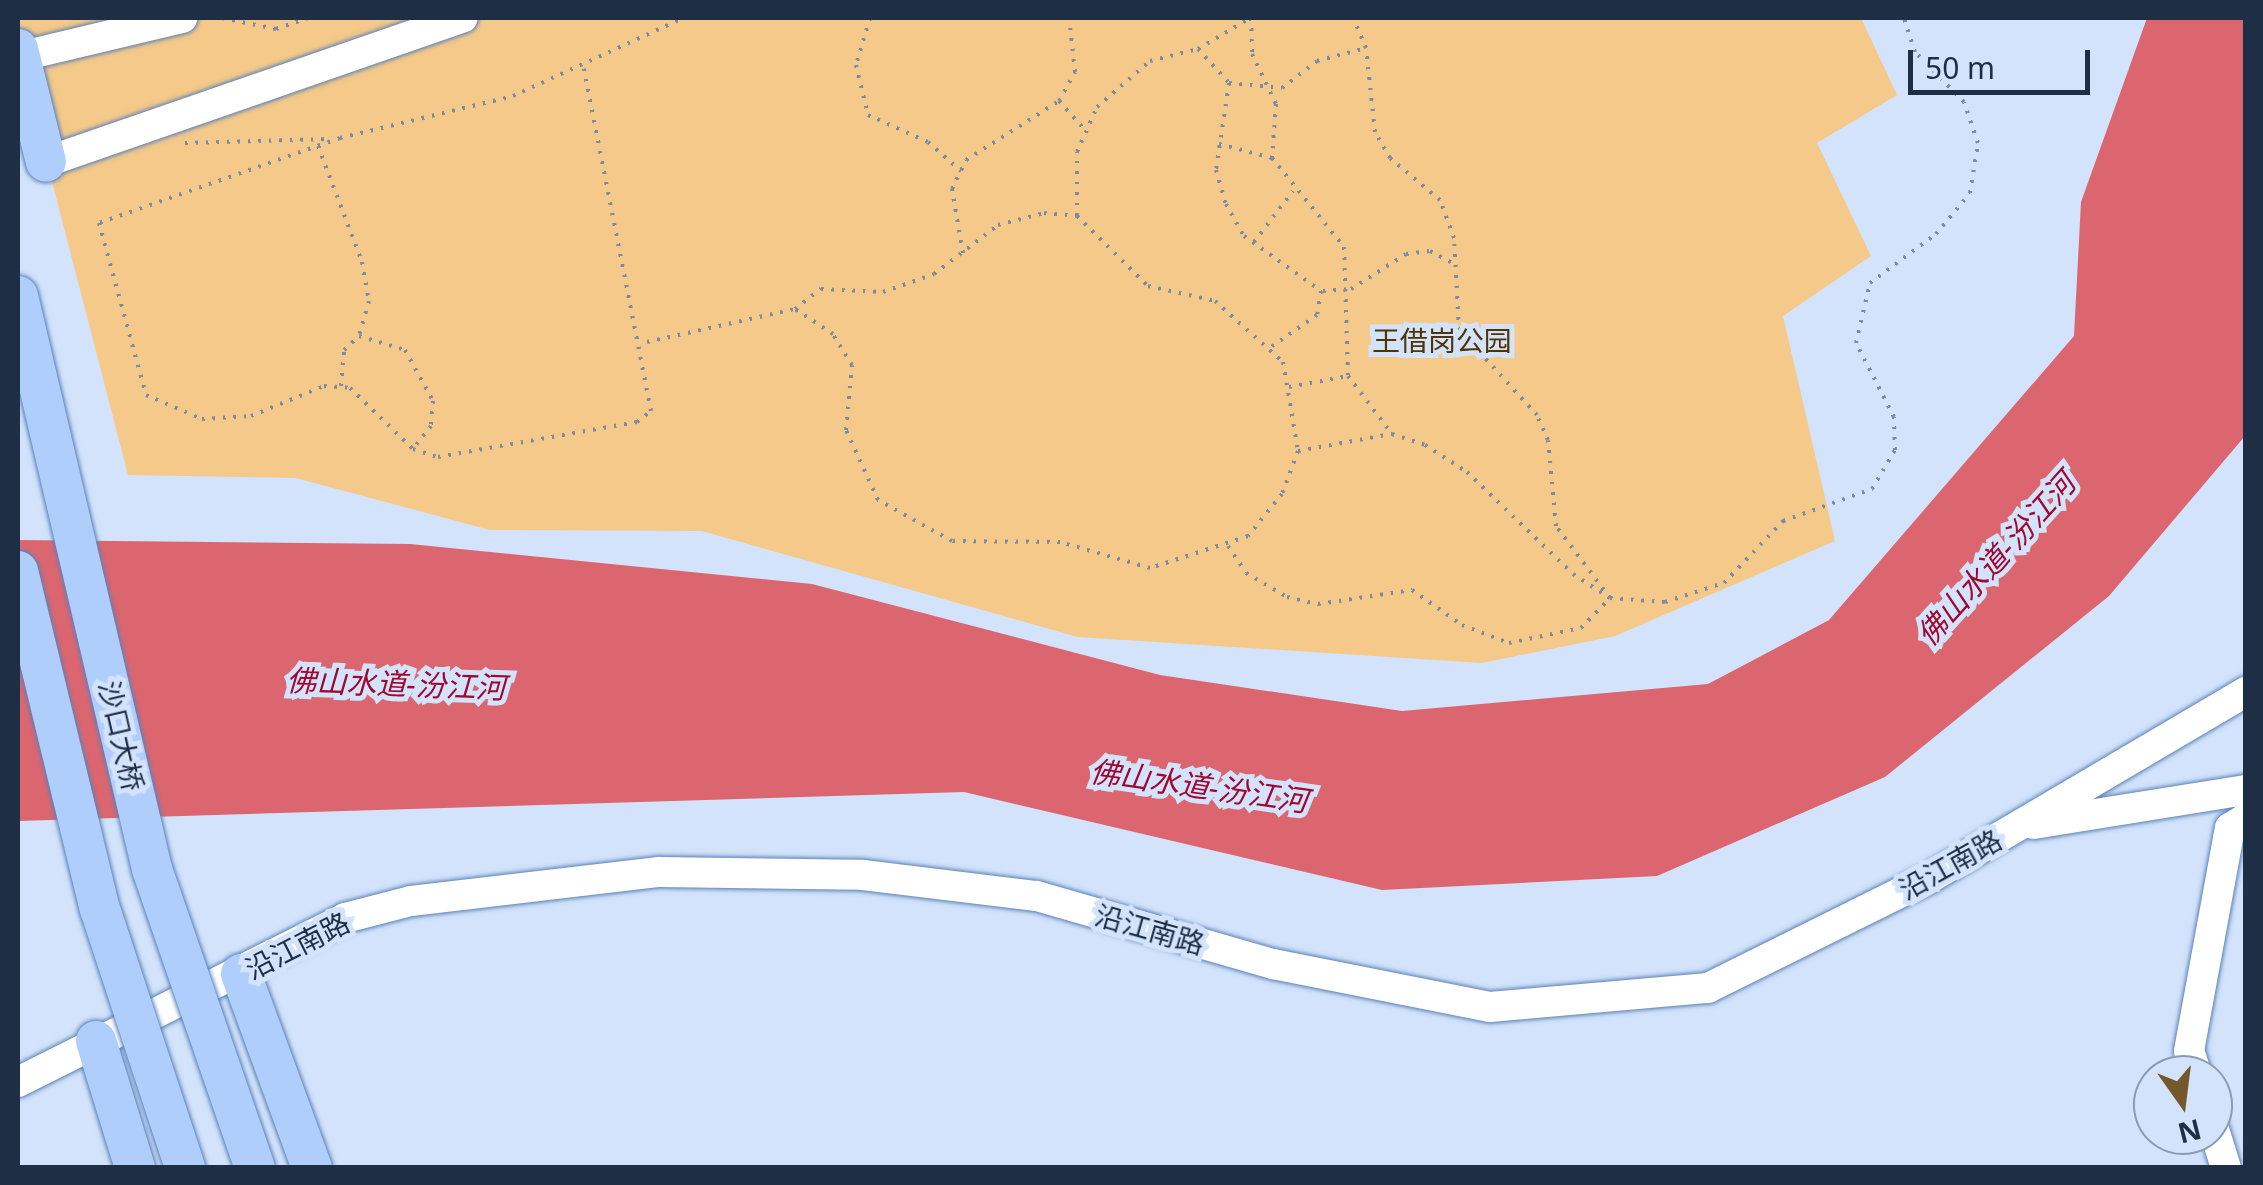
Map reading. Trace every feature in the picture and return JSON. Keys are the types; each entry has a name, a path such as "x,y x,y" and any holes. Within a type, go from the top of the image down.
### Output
{"main road":[{"path":"18,54 46,162"},
{"name":"沙口大桥","path":"18,296 152,869 255,1168"},
{"path":"18,571 100,909 185,1168"},
{"path":"242,974 312,1168"},
{"path":"96,1041 135,1168"}],"street":[{"path":"18,54 182,18"},
{"path":"46,162 463,18"},
{"name":"沿江南路","path":"18,1082 96,1041 242,974 345,918 411,901 659,872 863,875 1037,896 1273,964 1490,1007 1708,988 2015,828 2246,692"},
{"path":"2015,828 2246,790"},
{"path":"2190,1055 2230,828 2246,818"}],"path":[{"path":"222,18 276,29 308,18"},
{"path":"584,68 651,411 637,422 495,451 438,457 413,450 341,388 324,386 251,416 202,419 166,408 146,394 98,223 340,138 513,96 584,68 682,18"},
{"path":"870,18 856,66 868,115 928,142 960,171"},
{"path":"964,253 952,221 960,171 1059,101 1074,72 1069,18"},
{"path":"1077,216 1084,130 1150,61 1198,49 1250,18 1262,81 1276,104 1272,158 1294,191 1328,216 1351,289 1348,376 1392,434 1467,472 1540,548 1610,598 1665,602 1724,583 1783,521 1872,488 1895,450 1894,417 1856,343 1870,283 1936,234 1970,193 1978,143 1964,102 1915,52 1904,18"},
{"path":"1352,18 1366,48 1375,132 1390,158 1440,200 1454,264 1459,330 1537,415 1548,440 1556,526 1610,598"},
{"path":"1229,83 1262,81 1282,88 1316,61 1366,48"},
{"path":"1198,49 1229,83"},
{"path":"1229,83 1218,143 1226,204 1252,244 1304,271 1321,291 1318,316 1271,347"},
{"path":"1059,101 1084,130"},
{"path":"174,142 340,138"},
{"path":"1218,143 1272,158"},
{"path":"318,145 362,262 369,301 360,336 344,350 341,388"},
{"path":"1252,244 1294,191"},
{"path":"646,342 795,308 821,289 883,292 964,253 998,225 1077,216"},
{"path":"795,308 833,334 852,365 846,430 878,500 912,522 952,541 1060,542 1150,568 1228,546 1282,494 1298,451 1289,387 1271,347 1214,301 1148,286 1077,216"},
{"path":"1321,291 1351,289 1406,254 1430,251 1454,264"},
{"path":"360,336 405,350 425,375 431,426 413,450"},
{"path":"1289,387 1348,376"},
{"path":"1298,451 1392,434"},
{"path":"1228,546 1246,574 1287,597 1318,604 1412,590 1462,625 1509,642 1581,628 1610,598"}],"green space":[{"name":"王借岗公园","path":"18,18 1861,18 1897,95 1817,143 1871,256 1783,316 1835,541 1615,636 1482,663 1078,637 702,531 490,530 296,478 128,475 18,50"}],"water":[{"name":"佛山水道-汾江河","path":"2147,18 2245,18 2245,436 2109,596 1885,777 1657,876 1382,890 964,792 18,821 18,540 410,544 812,584 1160,675 1402,711 1708,684 1829,620 2074,336 2081,202"}]}
